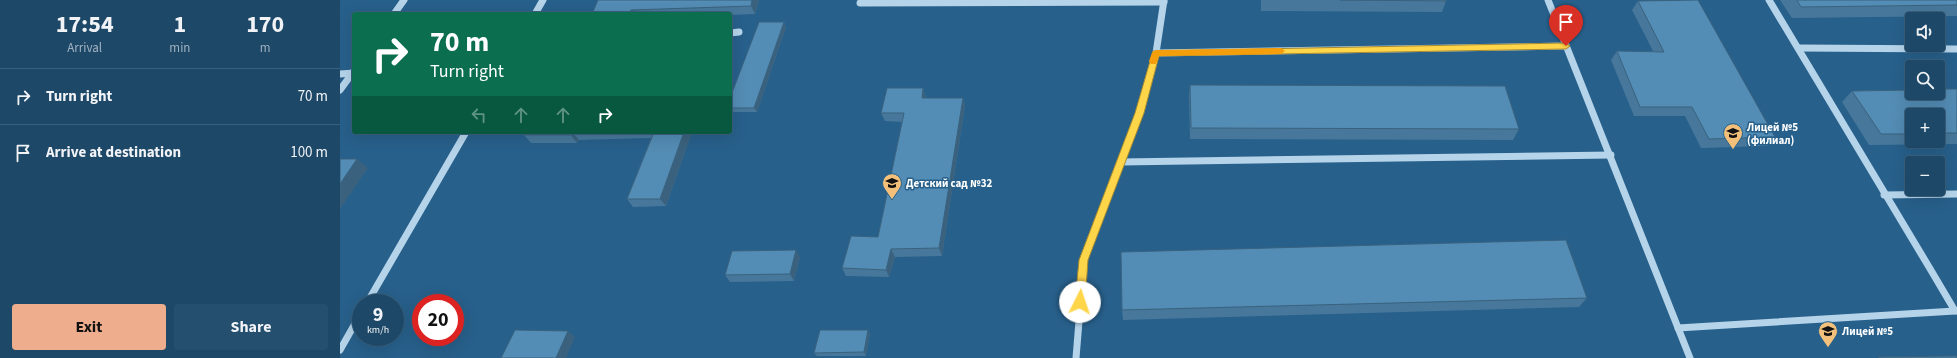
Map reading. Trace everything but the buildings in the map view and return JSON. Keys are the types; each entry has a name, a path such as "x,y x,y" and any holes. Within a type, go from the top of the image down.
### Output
{"lane":[{"path":"395,12 404,0"},
{"path":"536,12 543,0"},
{"path":"1548,0 1611,155 1690,358"},
{"path":"1678,328 1956,311 1884,195 1799,48 1769,0"},
{"path":"860,3 1164,1 1156,53 1139,113 1084,260 1076,358"},
{"path":"732,33 739,32"},
{"path":"1156,53 1566,46"},
{"path":"1799,48 1957,49"},
{"path":"340,74 352,73"},
{"path":"340,90 352,74"},
{"path":"372,294 465,134"},
{"path":"1121,162 1611,155"},
{"path":"1884,195 1957,194"},
{"path":"340,350 352,329"}],"slow traffic":[{"path":"1154,61 1156,53 1281,51"}],"place":[{"name":"Лицей №5 (филиал)","path":"1733,150"},
{"name":"Детский сад №32","path":"892,200"},
{"name":"Лицей №5","path":"1828,348"}],"route":[{"path":"1080,302 1084,260 1139,113 1156,53 1566,46"}]}
